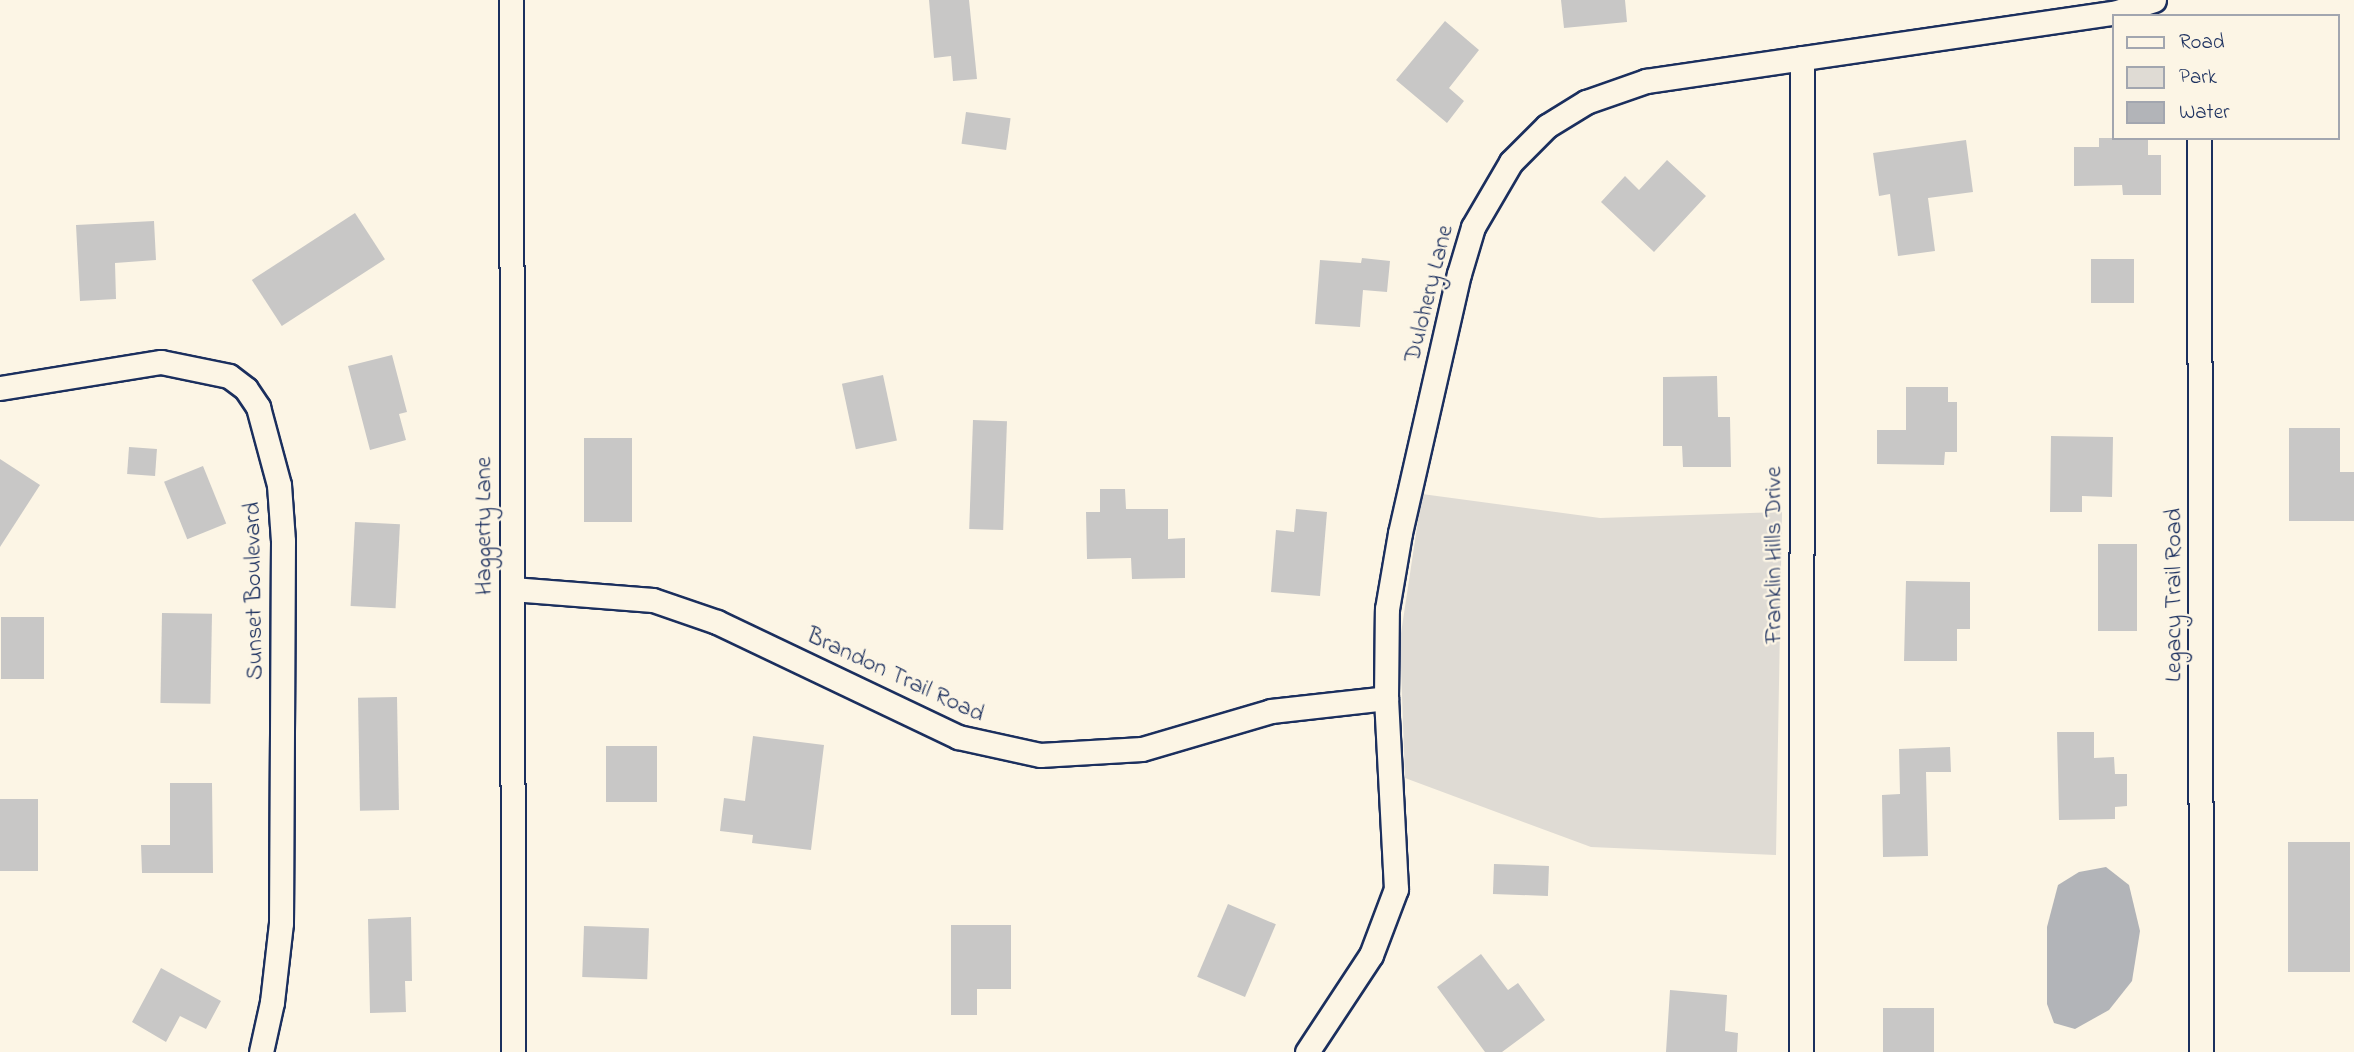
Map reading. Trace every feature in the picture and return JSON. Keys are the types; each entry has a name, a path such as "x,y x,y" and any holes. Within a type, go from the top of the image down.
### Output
{"street":[{"name":"Haggerty Lane","path":"511,0 513,1052"},
{"name":"Dulohery Lane","path":"1307,1052 1371,955 1396,889 1386,698 1387,609 1399,533 1459,274 1473,227 1496,182 1547,126 1606,94 1646,81 2115,13 2155,0"},
{"name":"Franklin Hills Drive","path":"1801,58 1801,1052"},
{"name":"Legacy Trail Road","path":"2199,140 2201,1052"},
{"name":"Sunset Boulevard","path":"0,388 161,362 196,366 229,376 246,389 258,407 279,485 284,541 281,923 272,1002 261,1052"},
{"name":"Brandon Trail Road","path":"512,589 653,600 718,621 958,737 1040,755 1142,749 1271,711 1386,698"}],"green space":[{"path":"1422,494 1600,518 1782,512 1776,855 1591,847 1405,778 1400,640"}],"water":[{"path":"2106,867 2129,885 2140,931 2132,981 2109,1010 2075,1029 2054,1023 2047,1004 2047,927 2058,885 2079,872"}],"building":[{"path":"929,0 969,0 977,79 953,81 951,56 934,58"},
{"path":"1561,0 1625,0 1627,22 1564,28"},
{"path":"1445,21 1479,50 1449,88 1464,101 1447,123 1396,80"},
{"path":"966,112 1011,118 1006,150 962,144"},
{"path":"2099,138 2148,140 2148,155 2161,155 2161,195 2123,195 2122,185 2074,186 2074,147 2099,147"},
{"path":"1966,140 1973,192 1928,198 1935,251 1898,256 1890,194 1879,196 1873,153"},
{"path":"1667,160 1706,196 1654,252 1601,202 1625,176 1639,190"},
{"path":"355,213 385,259 282,326 252,280"},
{"path":"154,221 156,260 115,263 116,299 80,301 76,225"},
{"path":"1362,258 1390,261 1387,292 1363,290 1360,327 1315,324 1320,260 1361,263"},
{"path":"2091,259 2134,259 2134,303 2091,303"},
{"path":"392,355 407,412 399,414 406,440 370,450 348,366"},
{"path":"883,375 897,441 856,449 842,384"},
{"path":"1717,376 1718,417 1730,417 1731,467 1683,467 1682,446 1663,446 1663,377"},
{"path":"1906,387 1948,387 1948,402 1957,402 1957,452 1945,452 1944,465 1877,464 1877,430 1906,430"},
{"path":"973,420 1007,421 1003,530 969,529"},
{"path":"2289,428 2340,428 2340,472 2354,472 2354,521 2289,521"},
{"path":"2051,436 2113,437 2112,497 2082,496 2082,512 2050,512"},
{"path":"584,438 632,438 632,522 584,522"},
{"path":"129,447 157,449 155,476 127,474"},
{"path":"0,459 40,485 0,547"},
{"path":"203,466 226,523 187,539 164,482"},
{"path":"1100,489 1125,489 1126,509 1168,509 1168,539 1185,538 1185,578 1132,579 1131,558 1087,559 1086,512 1100,512"},
{"path":"1296,509 1327,512 1320,596 1271,592 1276,530 1294,532"},
{"path":"355,522 400,524 396,608 351,606"},
{"path":"2098,544 2137,544 2137,631 2098,631"},
{"path":"1906,581 1970,582 1970,629 1957,629 1957,661 1904,661"},
{"path":"162,613 212,614 210,704 160,703"},
{"path":"1,617 44,617 44,679 1,679"},
{"path":"397,697 399,810 360,811 358,698"},
{"path":"2057,732 2094,732 2094,758 2114,757 2115,774 2127,774 2127,806 2115,807 2115,819 2059,820"},
{"path":"753,736 824,745 811,850 752,843 753,835 720,831 724,798 745,801"},
{"path":"606,746 657,746 657,802 606,802"},
{"path":"1950,747 1951,772 1926,772 1928,856 1883,857 1882,795 1900,794 1899,749"},
{"path":"170,783 212,783 213,873 142,873 141,845 170,845"},
{"path":"0,799 38,799 38,871 0,871"},
{"path":"2288,842 2350,842 2350,972 2288,972"},
{"path":"1494,864 1549,866 1548,896 1493,894"},
{"path":"1228,904 1276,924 1245,997 1197,977"},
{"path":"411,917 412,981 405,981 406,1012 370,1013 368,919"},
{"path":"951,925 1011,925 1011,989 977,989 977,1015 951,1015"},
{"path":"584,926 649,928 647,979 582,977"},
{"path":"1481,954 1508,990 1518,983 1545,1020 1502,1052 1485,1052 1437,987"},
{"path":"161,968 221,1001 206,1029 180,1016 166,1042 132,1022"},
{"path":"1670,990 1727,995 1725,1031 1738,1033 1737,1052 1666,1052"},
{"path":"1883,1008 1934,1008 1934,1052 1883,1052"}]}
